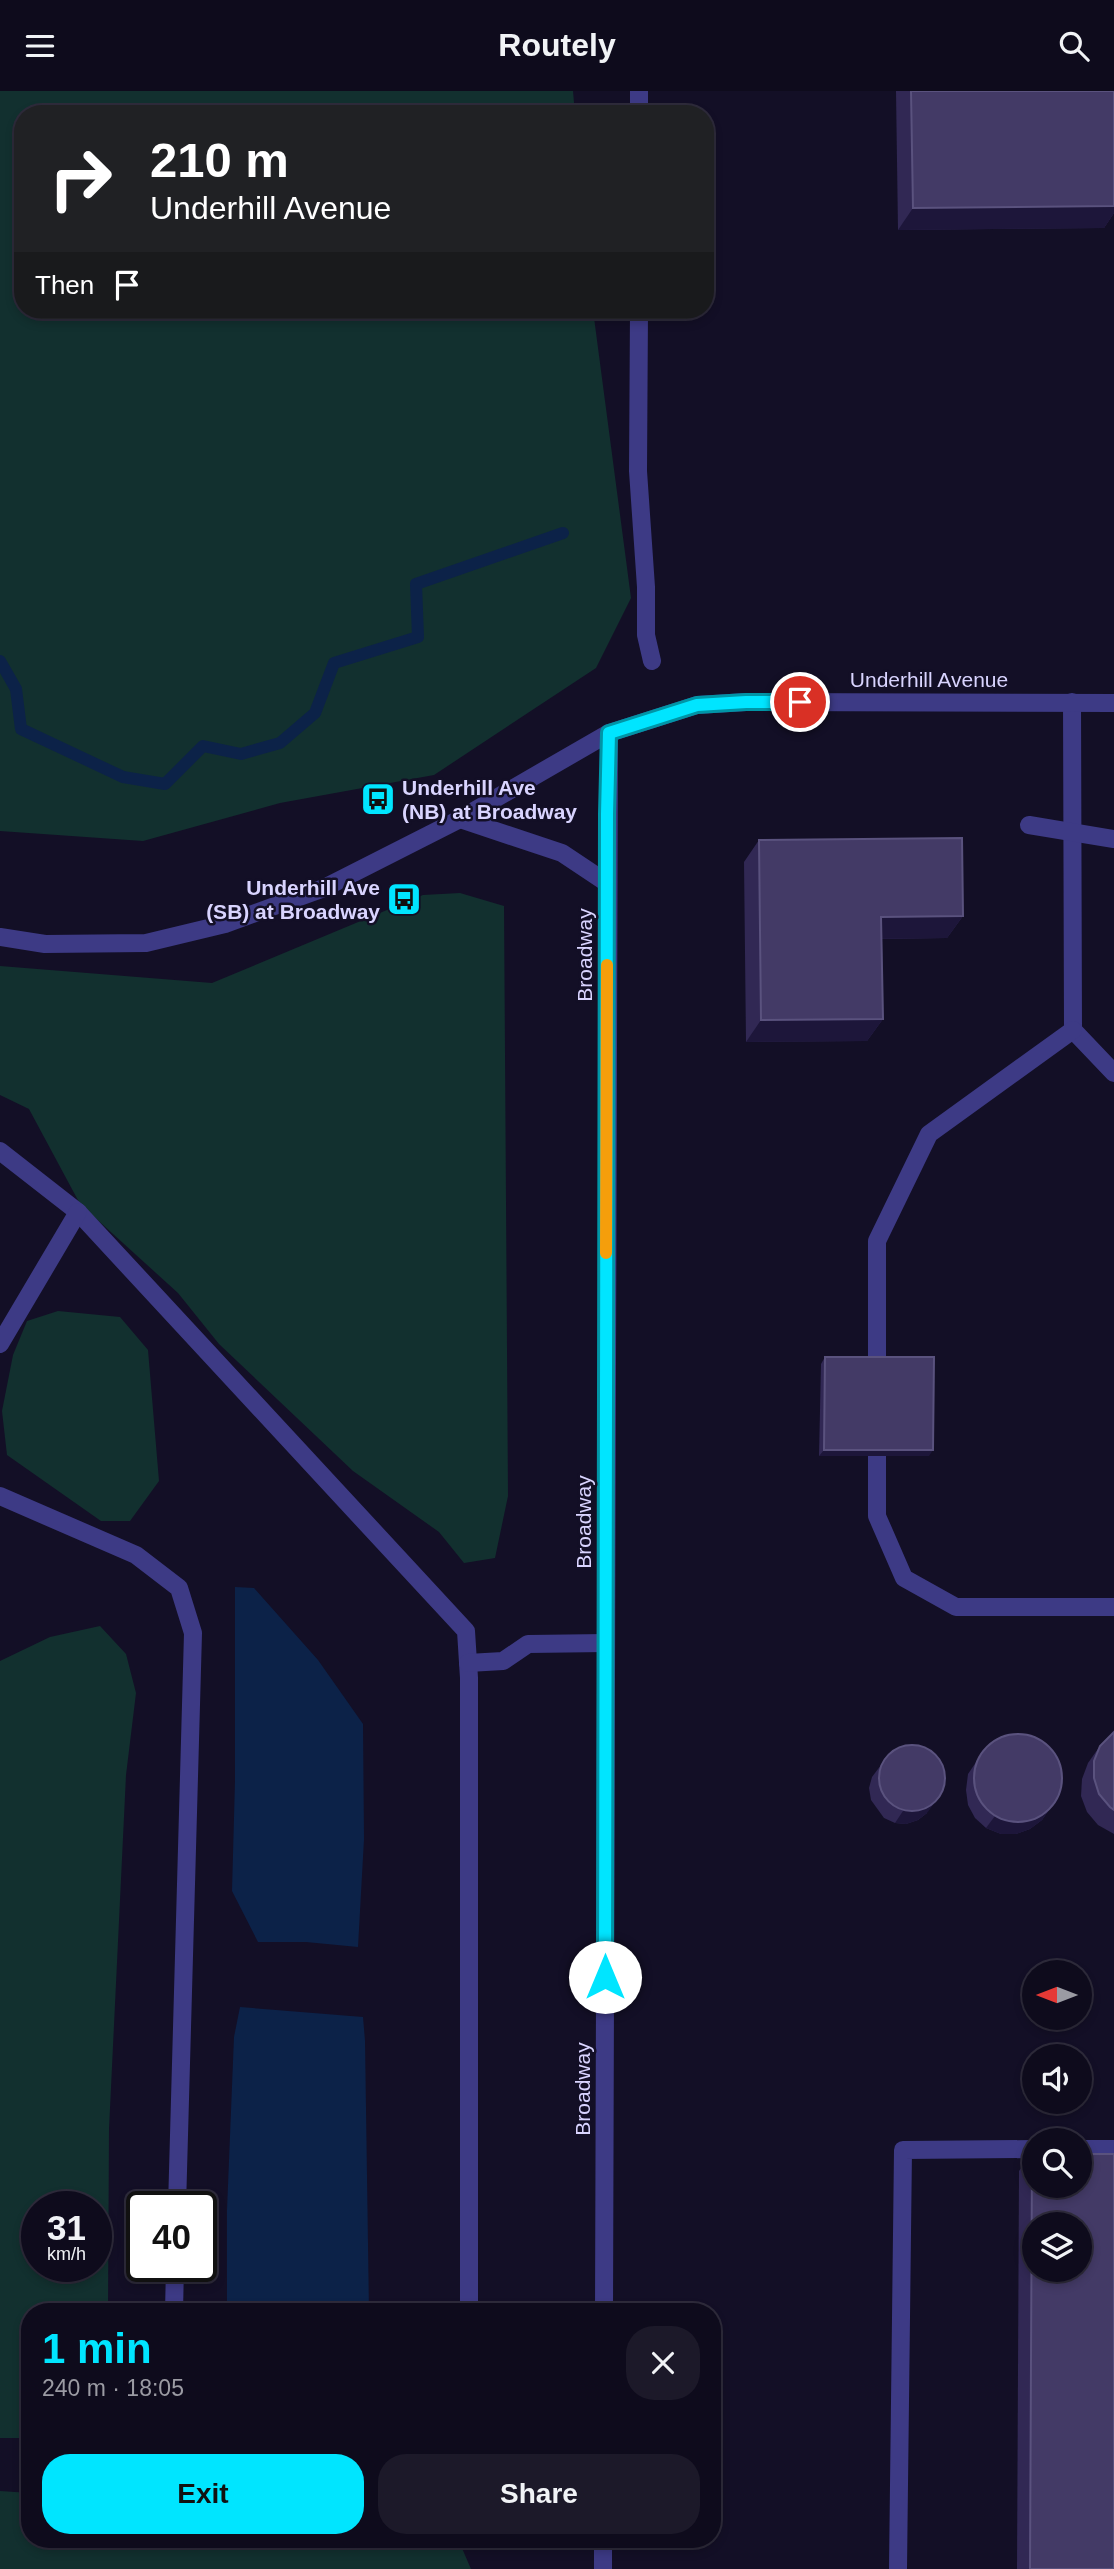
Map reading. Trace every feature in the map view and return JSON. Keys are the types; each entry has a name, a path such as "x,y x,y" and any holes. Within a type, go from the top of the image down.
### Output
{"street":[{"path":"639,319 638,471 646,587 646,635 652,660"},
{"name":"Underhill Avenue","path":"0,937 45,944 146,943 225,924 324,888 460,819 609,733 697,705 746,702 1114,703"},
{"path":"1072,702 1073,1030 1114,1073"},
{"name":"Broadway","path":"604,2303 609,733"},
{"path":"460,819 562,853 607,883"},
{"path":"1029,825 1114,839"},
{"path":"877,1392 877,1241 929,1134 1073,1030"},
{"path":"0,1151 78,1212 466,1631 469,2303"},
{"path":"0,1344 78,1212"},
{"path":"877,1420 877,1516 904,1578 956,1607 1114,1607"},
{"path":"0,1496 136,1555 179,1588 193,1633 177,2191"},
{"path":"468,1664 503,1661 528,1644 606,1643"},
{"path":"898,2569 903,2150 1022,2149"},
{"path":"1092,2149 1114,2149"},
{"path":"174,2303 175,2282"},
{"path":"603,2548 603,2569"}],"green space":[{"path":"0,91 573,91 574,105 14,105 14,319 594,319 631,598 596,668 434,775 280,803 143,841 0,831"},
{"path":"460,893 504,906 508,1496 495,1558 464,1563 439,1532 353,1471 219,1344 178,1293 80,1204 29,1109 0,1095 0,966 212,983 423,895"},
{"path":"58,1311 120,1317 148,1350 159,1481 130,1521 101,1521 7,1455 2,1411 13,1355 27,1321"},
{"path":"100,1626 126,1654 136,1693 126,1775 109,2129 109,2191 21,2191 21,2282 108,2282 108,2303 21,2303 21,2438 0,2438 0,1661 50,1637"},
{"path":"0,2491 21,2492 21,2548 462,2548 471,2569 0,2569"}],"water":[{"path":"235,1587 254,1588 318,1660 363,1724 364,1839 358,1947 306,1942 258,1942 232,1891"},
{"path":"240,2007 363,2017 369,2303 227,2303 227,2210 234,2037"}],"building":[{"path":"911,91 1114,91 1114,206 913,208"},
{"path":"962,838 963,916 881,917 883,1019 761,1020 759,840"},
{"path":"825,1357 934,1357 933,1450 824,1450"},
{"path":"1114,1732 1114,1810 1099,1794 1094,1778 1094,1761 1100,1746"},
{"path":"1018,1734 1035,1738 1049,1747 1058,1761 1062,1778 1058,1795 1049,1809 1035,1818 1018,1822 1001,1818 987,1809 978,1795 974,1778 978,1761 987,1747 1001,1738"},
{"path":"912,1745 925,1748 935,1755 942,1765 945,1778 942,1791 935,1801 925,1808 912,1811 899,1808 889,1801 882,1791 879,1778 882,1765 889,1755 899,1748"},
{"path":"1092,2154 1114,2154 1114,2569 1030,2569 1031,2282 1092,2282 1092,2212 1032,2212 1032,2198 1092,2198"}],"waterway":[{"path":"0,661 16,689 21,729 123,777 165,784 203,746 241,754 280,743 315,713 334,663 418,637 416,584 563,533"}],"slow traffic":[{"path":"606,1253 607,965"}],"place":[{"name":"Underhill Ave (NB) at Broadway","path":"378,799"},
{"name":"Underhill Ave (SB) at Broadway","path":"404,899"}],"route":[{"path":"605,1977 609,733 697,705 800,702"}]}
